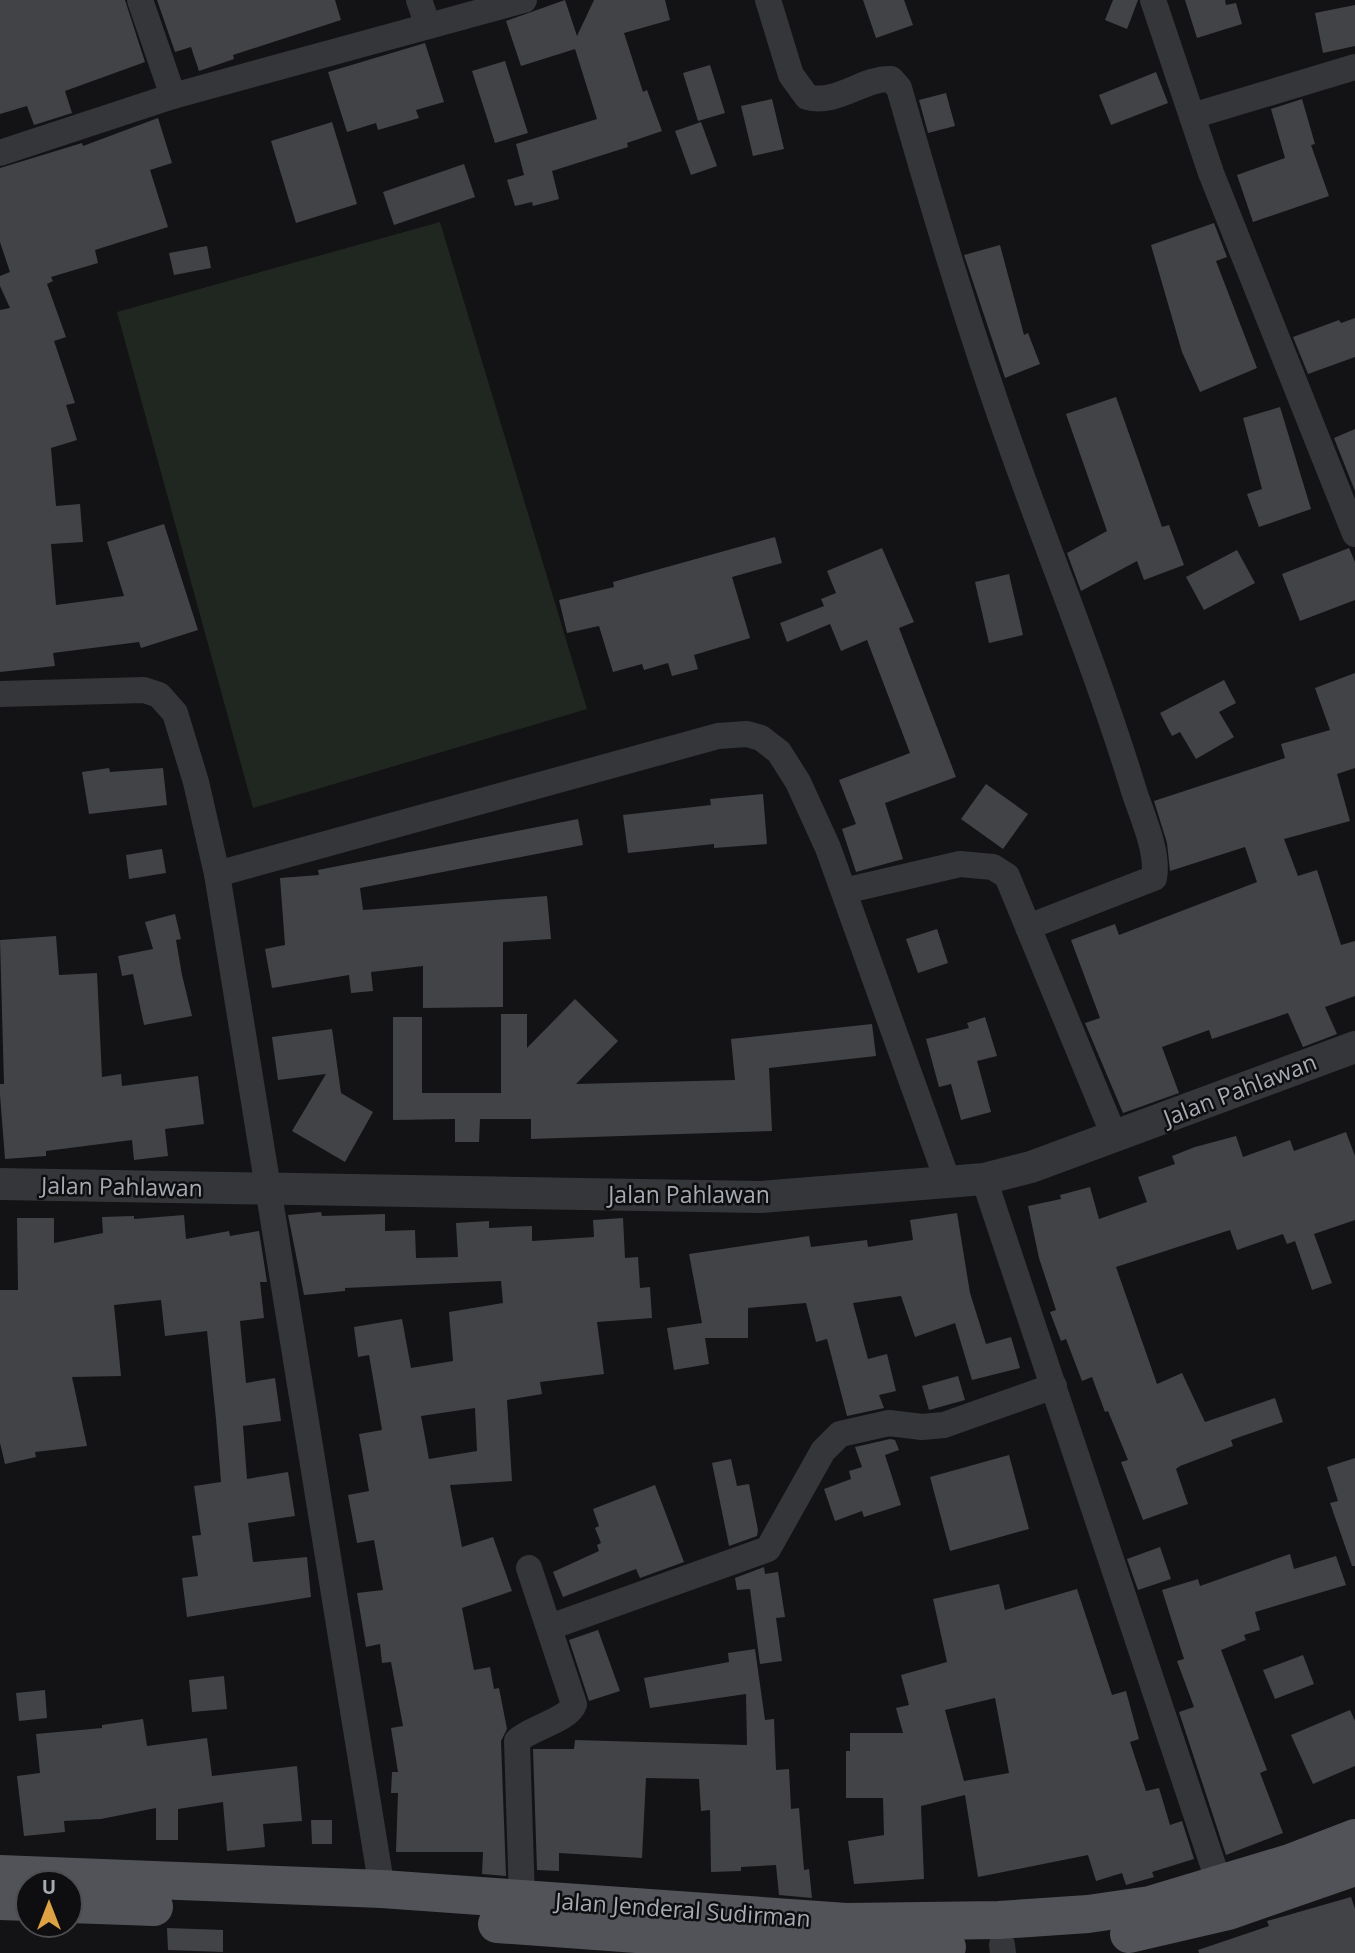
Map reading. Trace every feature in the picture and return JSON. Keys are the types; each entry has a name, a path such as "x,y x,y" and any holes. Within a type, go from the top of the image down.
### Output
{"main road":[{"name":"Jalan Jenderal Sudirman","path":"84,1904 638,1922 999,1920 1088,1914 1150,1905 1290,1863 1355,1838"},
{"name":"Jalan Jenderal Sudirman","path":"0,1874 382,1889 522,1899 638,1922 845,1949 1002,1949 1154,1930 1228,1912 1355,1867"}],"street":[{"path":"140,0 173,96"},
{"path":"419,0 428,26"},
{"path":"0,153 173,96 524,0"},
{"path":"768,0 791,75 801,93 807,97 834,97 880,79 891,79 897,84 933,208 996,405 1115,726 1148,836 1155,870 1154,878 1028,927"},
{"path":"1153,0 1211,173 1355,534"},
{"path":"1192,116 1355,67"},
{"path":"0,694 132,688 159,695 175,713 180,727 217,874 266,1190 382,1889"},
{"path":"217,874 718,736 735,734 761,738 790,766 844,891 948,1182"},
{"path":"844,891 960,864 993,867 1007,876 1115,1138"},
{"name":"Jalan Pahlawan","path":"0,1184 760,1197 984,1179 1031,1167 1115,1138 1355,1047"},
{"path":"984,1179 1219,1883"},
{"path":"550,1627 768,1549 823,1451 840,1434 889,1423 922,1427 943,1425 1054,1386"},
{"path":"522,1899 517,1741 523,1735 568,1713 574,1704 529,1568"}],"shaded area":[{"path":"440,222 587,709 253,808 117,312"}],"building":[{"path":"0,0 125,0 145,62 65,91 72,113 34,125 27,106 0,114"},
{"path":"157,0 335,0 341,20 233,55 234,59 199,71 191,47 175,52"},
{"path":"565,0 577,36 594,0 665,0 670,20 624,33 643,92 647,90 662,131 627,143 628,147 552,171 559,199 533,206 532,202 515,206 507,180 524,175 516,144 597,119 575,49 521,66 506,21"},
{"path":"863,0 904,0 913,25 876,38"},
{"path":"1113,0 1138,0 1127,29 1105,20"},
{"path":"1185,0 1225,0 1226,5 1236,3 1242,24 1197,38"},
{"path":"1355,5 1355,46 1323,53 1315,13"},
{"path":"425,43 444,102 416,110 419,118 378,130 376,123 347,132 328,72"},
{"path":"505,61 528,133 495,143 472,71"},
{"path":"710,65 725,113 698,121 683,73"},
{"path":"1156,72 1168,103 1111,125 1099,95"},
{"path":"946,93 955,126 928,133 919,100"},
{"path":"772,99 784,149 753,156 741,106"},
{"path":"1302,99 1315,144 1311,145 1329,196 1253,222 1237,175 1285,158 1271,109"},
{"path":"158,118 172,163 150,170 168,227 95,250 98,263 51,277 53,281 47,284 66,337 54,341 75,403 66,405 77,440 51,448 56,506 80,504 83,542 51,544 56,605 124,596 107,542 164,524 198,630 141,648 139,642 53,653 55,666 0,672 0,310 10,308 0,286 0,276 10,272 0,242 0,168 82,143 83,146"},
{"path":"332,122 357,204 296,223 271,141"},
{"path":"701,122 717,166 691,175 675,131"},
{"path":"464,164 475,197 394,225 383,192"},
{"path":"1214,223 1227,257 1216,261 1257,368 1200,392 1182,352 1151,245"},
{"path":"1000,245 1024,335 1028,333 1040,364 1005,378 964,255"},
{"path":"207,246 211,268 174,275 169,253"},
{"path":"1355,318 1355,357 1308,374 1293,337 1339,320 1341,323"},
{"path":"1116,397 1162,527 1169,525 1184,565 1144,580 1137,561 1081,591 1067,553 1107,531 1066,414"},
{"path":"1280,407 1311,509 1259,527 1247,494 1262,489 1243,418"},
{"path":"1355,429 1355,491 1334,438"},
{"path":"775,537 782,563 732,577 750,638 694,655 698,669 672,676 668,663 644,670 642,664 613,672 599,626 567,633 559,600 614,587 613,582"},
{"path":"882,548 914,622 899,628 956,777 885,803 903,859 856,872 842,829 856,824 839,780 910,753 867,640 841,651 830,624 787,642 780,623 824,606 821,599 836,593 827,571"},
{"path":"1349,548 1355,562 1355,600 1300,621 1282,574"},
{"path":"1237,550 1255,583 1204,610 1186,577"},
{"path":"1009,574 1023,635 989,643 975,582"},
{"path":"1355,673 1355,768 1337,774 1350,821 1284,839 1298,876 1317,870 1341,945 1355,941 1355,996 1325,1007 1337,1034 1303,1047 1288,1013 1212,1039 1209,1030 1162,1047 1179,1093 1123,1113 1085,1023 1100,1018 1071,940 1115,924 1119,935 1257,882 1245,847 1170,871 1167,843 1154,801 1285,758 1281,744 1330,730 1315,688"},
{"path":"1224,680 1236,703 1219,712 1234,737 1196,759 1180,732 1172,736 1160,713"},
{"path":"109,768 110,772 163,768 167,805 89,814 82,772"},
{"path":"986,784 1028,814 1003,849 961,819"},
{"path":"763,794 767,844 714,848 714,844 628,853 623,815 711,805 710,799"},
{"path":"578,819 583,845 360,888 363,910 547,896 551,939 503,942 503,1007 423,1008 423,966 371,972 373,991 351,993 349,975 272,988 265,949 285,945 280,878 319,875 318,870"},
{"path":"162,849 166,873 129,879 126,855"},
{"path":"175,914 181,939 176,940 192,1016 144,1025 133,974 122,976 118,956 153,949 145,922"},
{"path":"937,929 948,963 918,973 906,939"},
{"path":"56,936 59,975 97,973 102,1077 121,1074 122,1086 198,1076 204,1124 165,1129 168,1156 134,1160 132,1140 46,1151 46,1156 5,1159 0,1095 0,1084 4,1084 0,940"},
{"path":"575,999 618,1041 576,1084 735,1080 731,1039 872,1024 876,1056 769,1068 772,1131 531,1139 531,1119 480,1119 479,1142 455,1142 455,1119 393,1120 393,1017 422,1017 422,1093 501,1093 501,1014 527,1014 527,1048"},
{"path":"985,1017 997,1056 977,1061 991,1112 961,1120 951,1084 939,1087 926,1039 969,1028 967,1023"},
{"path":"332,1029 341,1093 373,1112 345,1162 292,1131 326,1074 278,1080 272,1037"},
{"path":"1346,1132 1355,1156 1355,1220 1314,1234 1332,1283 1312,1290 1295,1241 1287,1244 1283,1234 1237,1250 1230,1230 1116,1267 1157,1384 1182,1373 1205,1422 1275,1398 1283,1422 1231,1440 1233,1446 1180,1466 1176,1469 1188,1504 1143,1520 1121,1462 1128,1460 1108,1411 1105,1412 1092,1377 1082,1381 1066,1339 1061,1341 1050,1312 1056,1310 1039,1258 1028,1206 1061,1199 1060,1195 1090,1187 1099,1219 1147,1202 1138,1177 1175,1164 1172,1156 1195,1147 1236,1136 1243,1157 1290,1140 1294,1151"},
{"path":"321,1212 322,1216 385,1214 385,1231 415,1230 416,1258 458,1257 456,1223 489,1221 489,1228 532,1226 532,1241 594,1237 593,1220 623,1218 625,1258 638,1257 640,1288 650,1287 652,1318 597,1322 604,1374 540,1382 542,1394 507,1400 512,1481 450,1485 462,1547 493,1537 512,1591 462,1608 474,1670 490,1667 494,1689 499,1688 507,1729 501,1741 506,1876 482,1874 483,1852 396,1852 398,1793 391,1793 392,1772 398,1772 391,1728 403,1726 391,1662 382,1663 380,1644 366,1647 357,1593 383,1590 374,1540 357,1543 348,1495 369,1491 359,1434 382,1430 369,1355 358,1357 354,1327 402,1319 411,1368 453,1361 449,1312 503,1303 501,1281 345,1288 345,1291 304,1295 288,1215","holes":["475,1408 477,1451 429,1459 421,1416"]},
{"path":"957,1213 970,1293 986,1344 1011,1337 1020,1368 972,1380 955,1323 915,1337 901,1296 853,1303 868,1359 887,1354 896,1391 879,1395 884,1408 847,1416 827,1339 816,1342 806,1303 748,1308 748,1338 705,1338 709,1364 674,1370 667,1328 702,1323 689,1254 809,1236 811,1247 867,1240 868,1247 913,1240 910,1220"},
{"path":"184,1215 186,1239 229,1231 230,1236 259,1231 267,1282 260,1282 264,1318 240,1321 246,1383 275,1378 281,1421 243,1426 247,1479 288,1472 295,1516 248,1523 253,1562 307,1557 311,1597 187,1617 182,1578 198,1576 192,1536 201,1535 194,1486 221,1482 216,1419 207,1331 165,1336 161,1300 114,1305 121,1376 72,1377 87,1446 35,1452 36,1457 5,1464 0,1443 0,1290 18,1290 17,1218 54,1218 54,1243 103,1233 102,1217 134,1216 134,1219"},
{"path":"958,1376 965,1400 929,1410 922,1386"},
{"path":"895,1440 899,1450 885,1455 901,1505 864,1517 862,1511 835,1521 824,1489 851,1479 849,1471 862,1467 855,1447"},
{"path":"1009,1455 1029,1529 950,1551 930,1477"},
{"path":"1355,1458 1355,1566 1352,1566 1330,1503 1338,1501 1327,1467"},
{"path":"731,1459 737,1486 749,1484 758,1530 757,1536 729,1546 712,1463"},
{"path":"655,1485 684,1562 640,1578 636,1569 563,1597 553,1572 599,1551 597,1545 601,1543 595,1528 599,1526 593,1509"},
{"path":"1160,1547 1171,1579 1138,1590 1127,1559"},
{"path":"1290,1554 1294,1569 1336,1556 1346,1585 1255,1612 1260,1630 1244,1635 1246,1640 1221,1650 1267,1770 1260,1773 1283,1833 1226,1855 1179,1712 1194,1707 1177,1661 1184,1659 1162,1590 1198,1579 1200,1586"},
{"path":"764,1567 765,1574 778,1572 785,1617 776,1618 782,1661 760,1664 750,1589 737,1590 735,1578"},
{"path":"999,1584 1005,1610 1077,1589 1112,1695 1126,1691 1139,1739 1130,1742 1146,1791 1159,1788 1170,1825 1182,1821 1194,1859 1152,1872 1154,1877 1126,1885 1122,1873 1096,1881 1088,1855 978,1877 965,1795 921,1806 924,1879 854,1884 848,1841 884,1835 883,1798 846,1798 846,1751 850,1751 850,1733 903,1733 896,1708 909,1705 901,1675 947,1662 933,1599","holes":["995,1698 1009,1773 964,1781 945,1710"]},
{"path":"598,1630 620,1691 589,1701 569,1640"},
{"path":"755,1649 765,1720 774,1719 776,1770 789,1769 791,1809 799,1808 804,1870 809,1869 812,1898 779,1895 776,1865 741,1867 741,1871 711,1872 710,1810 701,1811 699,1779 646,1778 642,1858 559,1853 559,1871 537,1870 533,1749 574,1749 575,1740 747,1745 746,1694 650,1708 644,1678 729,1662 728,1653"},
{"path":"1303,1655 1314,1684 1275,1699 1263,1670"},
{"path":"224,1676 227,1709 192,1712 189,1680"},
{"path":"45,1690 47,1718 19,1721 16,1693"},
{"path":"1350,1710 1355,1721 1355,1766 1313,1784 1291,1735"},
{"path":"143,1719 147,1746 207,1738 212,1776 297,1766 302,1821 263,1824 265,1847 227,1851 223,1802 178,1809 178,1840 156,1840 156,1808 101,1819 64,1821 65,1832 24,1836 17,1776 40,1773 36,1734 102,1728 102,1725"},
{"path":"311,1820 332,1820 332,1844 312,1844"},
{"path":"1351,1897 1355,1909 1355,1953 1199,1953 1198,1950 1269,1926 1267,1921"},
{"path":"167,1928 223,1930 223,1952 168,1950"}]}
